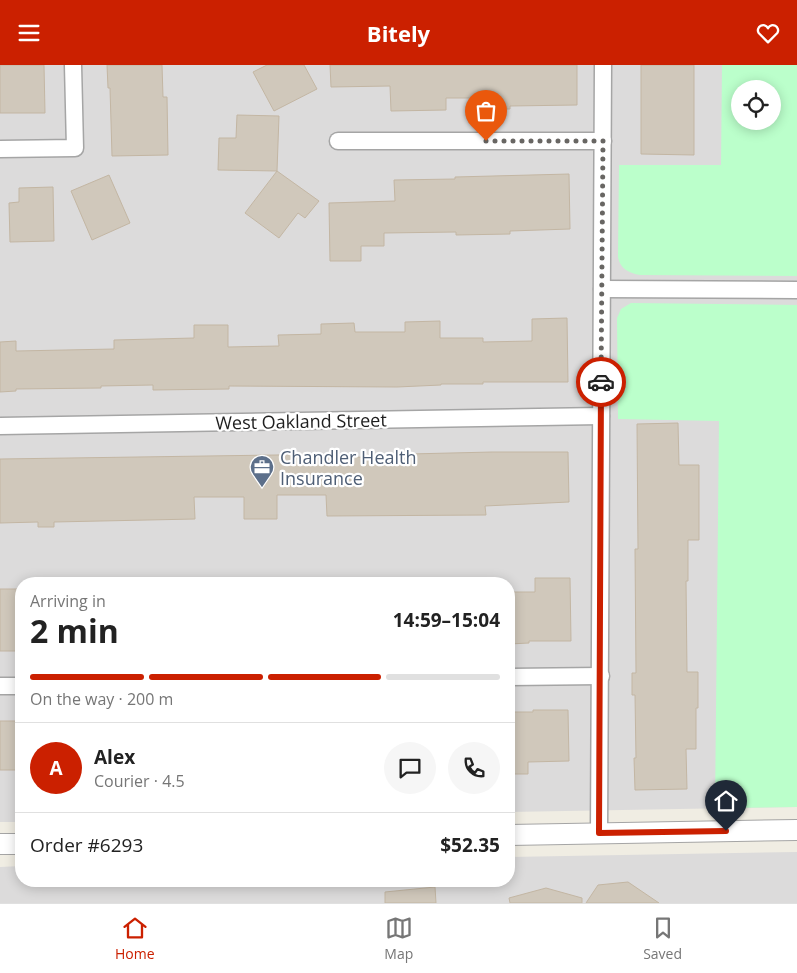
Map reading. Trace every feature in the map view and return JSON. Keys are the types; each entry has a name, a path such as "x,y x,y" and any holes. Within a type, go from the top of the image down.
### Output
{"street":[{"path":"0,149 75,148 73,65"},
{"path":"599,833 603,65"},
{"path":"338,141 603,141"},
{"path":"602,289 797,290"},
{"name":"West Oakland Street","path":"0,426 601,416"},
{"path":"515,677 601,676"},
{"path":"0,686 15,686"},
{"path":"515,835 797,830"},
{"path":"0,844 15,844"}],"shaded area":[{"path":"0,65 797,65 797,807 515,812 515,577 15,577 15,822 0,822"},
{"path":"797,852 797,903 0,903 0,867 15,866 15,887 515,887 515,857"}],"green space":[{"path":"722,65 797,65 797,276 640,275 629,272 621,265 618,257 619,165 721,165"},
{"path":"631,303 797,305 797,807 715,808 719,421 618,419 617,318 621,309"}],"building":[{"path":"0,65 44,65 45,113 0,113"},
{"path":"107,65 162,65 163,97 167,97 168,155 112,156 110,88 108,88"},
{"path":"267,65 304,65 317,89 274,111 253,72"},
{"path":"330,65 577,65 577,105 510,106 510,109 481,109 481,98 446,98 446,110 391,111 390,86 331,87"},
{"path":"641,65 694,65 694,155 641,154"},
{"path":"237,115 279,116 277,171 218,170 219,138 236,138"},
{"path":"277,171 319,201 305,218 298,213 279,238 245,213"},
{"path":"569,174 570,229 510,231 510,234 456,235 456,232 384,233 384,246 361,246 361,261 330,261 329,203 395,201 394,180"},
{"path":"109,175 130,223 92,240 71,191"},
{"path":"53,187 54,241 10,242 9,203 19,202 19,188"},
{"path":"567,318 568,382 483,382 483,384 397,387 229,386 229,389 153,390 153,385 16,389 16,391 0,392 0,342 16,341 16,351 114,349 114,340 194,338 194,325 228,325 228,347 279,346 278,335 321,334 321,324 354,323 355,332 405,332 405,322 440,321 440,338 483,338 483,342 532,341 532,319"},
{"path":"678,423 679,465 699,465 699,540 688,540 688,581 686,581 687,672 698,672 696,749 686,749 687,789 635,790 635,695 632,695 632,673 636,673 635,549 638,549 637,424"},
{"path":"492,452 568,452 569,502 485,506 486,515 327,516 326,495 277,495 277,519 244,519 244,497 194,497 195,519 54,522 54,527 38,527 38,522 0,523 0,459 318,454 318,458"},
{"path":"535,578 570,578 571,641 529,641 529,643 515,644 515,592 535,592"},
{"path":"0,589 15,589 15,651 0,651"},
{"path":"533,710 568,710 569,761 528,762 528,774 515,774 515,712 533,712"},
{"path":"0,721 15,721 15,770 0,770"},
{"path":"628,882 659,903 586,903 598,885"},
{"path":"435,887 436,903 385,903 385,892"},
{"path":"546,888 582,898 582,903 510,903 509,898"}],"way so far":[{"path":"486,141 603,141 601,382"}],"place":[{"name":"Chandler Health Insurance","path":"262,488"}],"route":[{"path":"601,382 599,833 726,831"}]}
